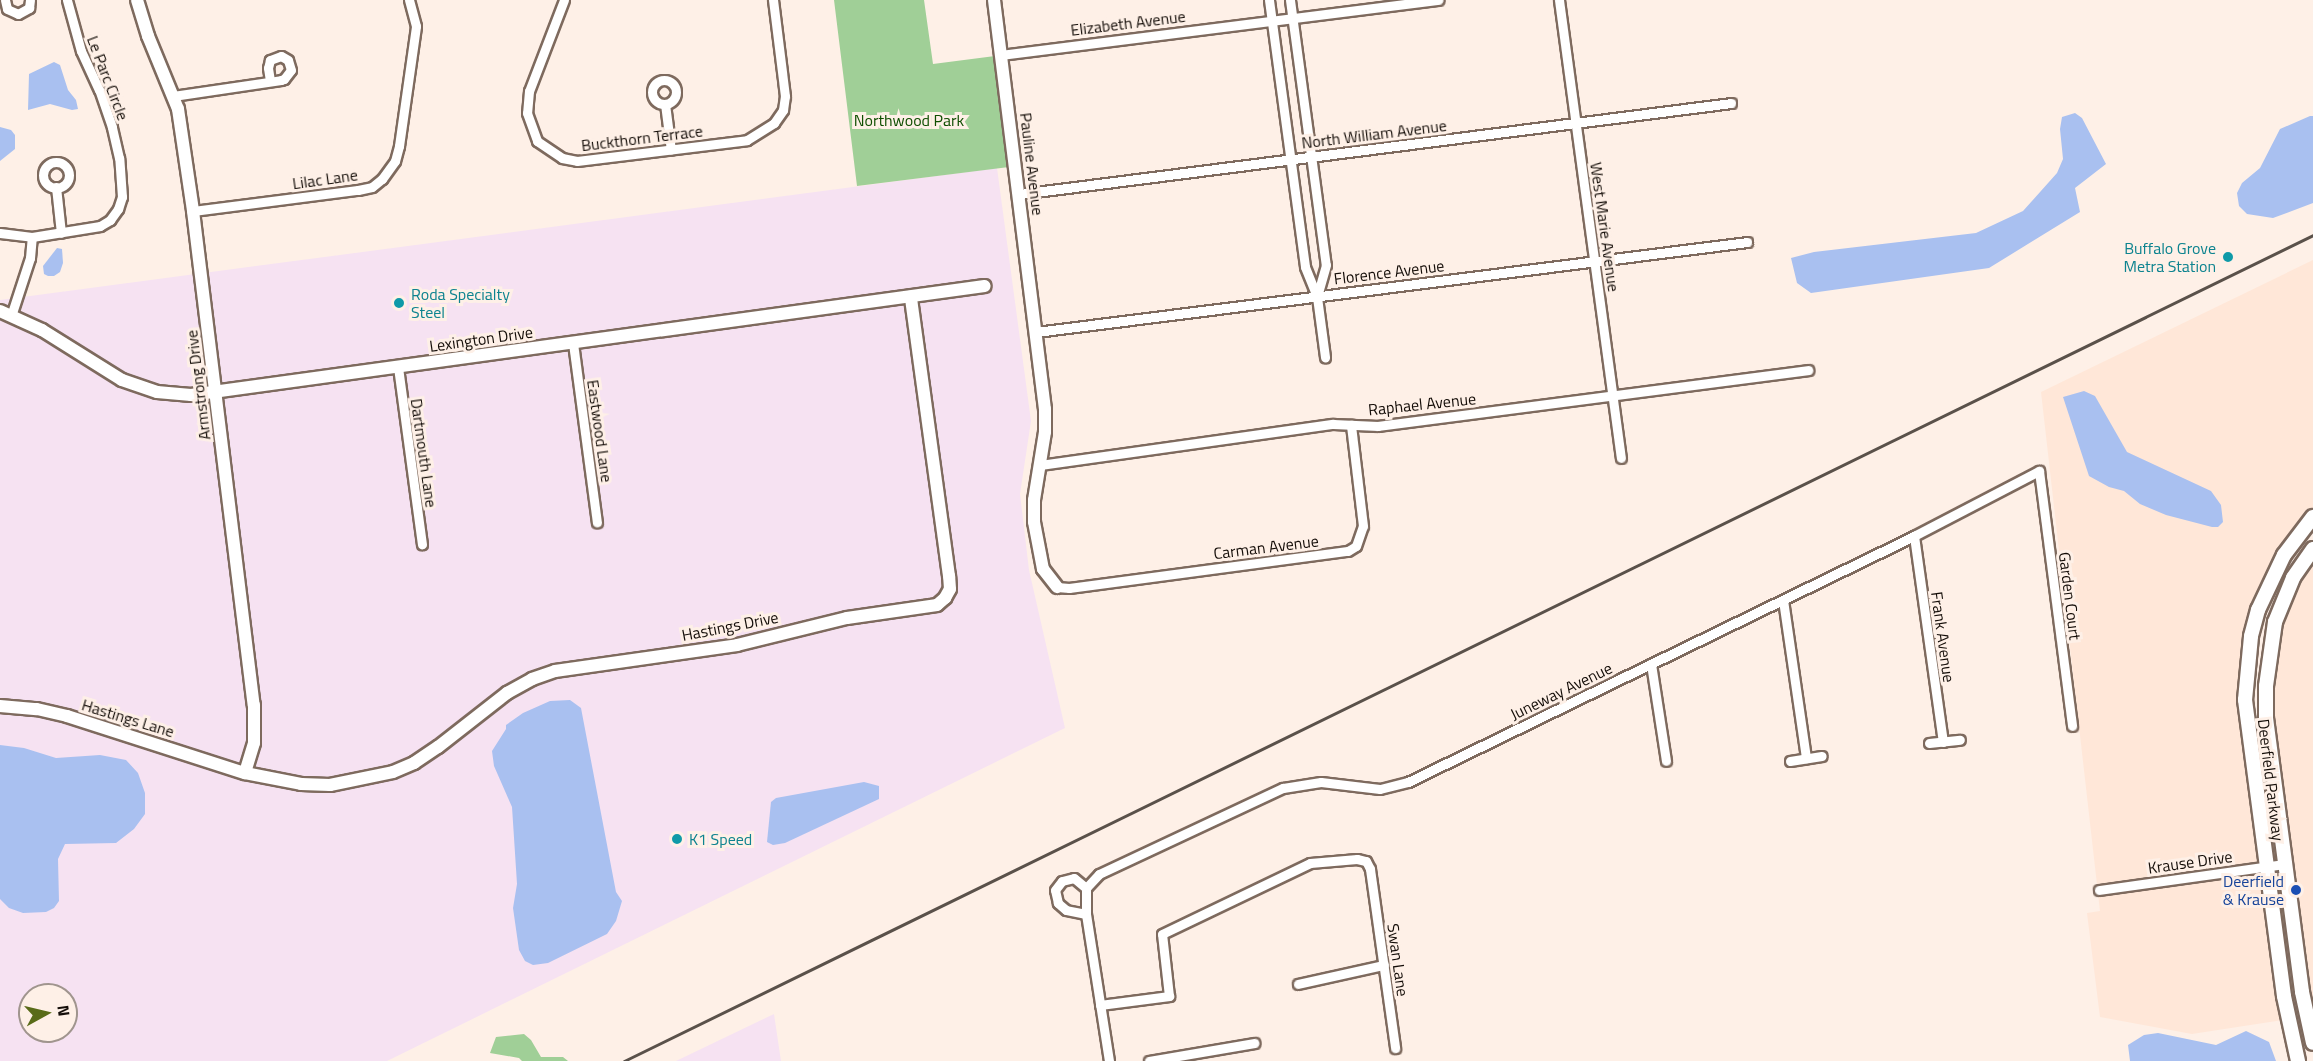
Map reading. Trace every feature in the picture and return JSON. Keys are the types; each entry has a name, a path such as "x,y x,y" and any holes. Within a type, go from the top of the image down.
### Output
{"main road":[{"name":"Deerfield Parkway","path":"2298,1061 2284,996 2246,719 2247,669 2254,627 2271,579 2297,536 2313,518"},
{"name":"Deerfield Parkway","path":"2313,549 2298,571 2275,622 2268,659 2266,718 2302,992 2313,1043"}],"street":[{"path":"5,0 7,9 18,14 26,11 32,0"},
{"name":"Le Parc Circle","path":"0,233 32,237 100,226 110,220 118,209 122,185 112,127 99,90 81,51 67,0"},
{"name":"Armstrong Drive","path":"137,0 148,36 178,109 193,211 254,705 255,736 245,773"},
{"name":"Lilac Lane","path":"193,211 358,190 372,187 382,179 395,161 399,146 416,26 409,0"},
{"name":"Buckthorn Terrace","path":"564,0 529,91 527,113 537,141 562,158 577,161 747,140 774,123 783,110 785,96 773,0"},
{"name":"Pauline Avenue","path":"994,0 1045,409 1045,432 1034,500 1037,549 1043,570 1057,587"},
{"path":"1269,0 1305,267 1317,297 1325,357"},
{"path":"1290,0 1314,157 1326,265 1317,297"},
{"name":"Elizabeth Avenue","path":"1001,55 1439,0"},
{"name":"West Marie Avenue","path":"1559,0 1621,458"},
{"path":"173,96 270,81"},
{"name":"North William Avenue","path":"1020,194 1731,103"},
{"path":"665,104 671,150"},
{"path":"56,187 61,233"},
{"path":"6,313 30,258 32,237"},
{"name":"Florence Avenue","path":"1036,332 1747,242"},
{"name":"Lexington Drive","path":"6,313 42,330 122,380 157,392 191,395 985,286"},
{"name":"Hastings Drive","path":"245,773 301,784 330,785 362,780 393,772 414,762 438,747 507,693 532,679 555,671 737,645 847,618 937,605 950,589 949,576 911,297"},
{"name":"Eastwood Lane","path":"573,343 597,522"},
{"name":"Dartmouth Lane","path":"398,367 422,544"},
{"name":"Raphael Avenue","path":"1040,465 1333,424 1378,426 1808,369"},
{"name":"Carman Avenue","path":"1057,587 1069,588 1348,551 1356,546 1363,526 1351,425"},
{"name":"Juneway Avenue","path":"1086,888 1099,874 1283,788 1321,782 1380,789 1408,782 1914,536 2039,471"},
{"name":"Garden Court","path":"2039,471 2072,726"},
{"name":"Frank Avenue","path":"1914,536 1943,741"},
{"path":"1783,600 1806,759"},
{"path":"1651,664 1666,761"},
{"name":"Hastings Lane","path":"0,706 37,709 67,716 245,773"},
{"path":"1929,743 1960,740"},
{"path":"1790,761 1822,756"},
{"name":"Swan Lane","path":"1100,1005 1169,996 1162,934 1310,863 1357,859 1366,861 1371,876 1395,1048"},
{"name":"Krause Drive","path":"2099,890 2285,864"},
{"path":"1086,914 1061,907 1055,896 1058,884 1068,878 1078,880 1086,888 1086,914 1109,1061"},
{"path":"1298,984 1384,965"},
{"path":"1149,1061 1184,1058 1254,1043"}],"shaded area":[{"path":"997,168 1031,421 1020,494 1029,570 1065,728 387,1061 0,1061 0,300"},
{"path":"2313,260 2313,510 2293,532 2248,617 2240,699 2249,792 2283,1020 2192,1034 2100,1017 2087,913 2100,911 2041,392"},
{"path":"2313,563 2313,1014 2297,920 2271,697 2278,637 2292,597"},
{"path":"774,1014 781,1061 676,1061"}],"green space":[{"name":"Northwood Park","path":"834,0 924,0 933,64 995,56 1009,167 857,186"},
{"path":"524,1034 531,1040 541,1057 563,1057 568,1061 522,1061 519,1058 490,1053 496,1037"}],"water":[{"path":"54,62 60,65 68,90 76,100 78,109 72,110 50,104 28,110 29,74"},
{"path":"2075,113 2082,118 2106,164 2075,188 2080,212 1989,268 1811,293 1797,283 1791,258 1814,252 1976,233 2023,211 2057,173 2063,159 2060,129 2062,117"},
{"path":"2313,116 2313,203 2273,218 2247,214 2239,206 2237,193 2242,183 2260,168 2280,129"},
{"path":"0,127 11,130 15,135 15,149 0,161"},
{"path":"57,248 62,249 63,263 60,272 54,276 48,276 44,274 43,266"},
{"path":"2084,391 2095,396 2127,452 2211,491 2221,505 2223,522 2218,527 2212,527 2166,515 2140,504 2124,491 2109,487 2089,476 2063,397"},
{"path":"570,700 581,708 616,892 622,901 616,921 607,934 548,963 533,965 525,961 519,950 513,908 517,884 512,807 494,766 492,751 506,729 506,725 523,713 550,701"},
{"path":"0,745 24,748 56,758 100,755 126,760 138,773 145,793 145,814 134,829 116,843 65,844 58,859 59,901 54,908 46,912 23,913 9,908 0,899"},
{"path":"864,782 879,786 879,799 785,843 773,845 767,842 771,802 776,798"},
{"path":"2246,1031 2269,1042 2276,1061 2130,1061 2128,1045 2144,1035 2158,1033 2216,1045"}],"railway":[{"path":"624,1061 2313,235"}],"place":[{"name":"Buffalo Grove Metra Station","path":"2228,257"},
{"name":"Roda Specialty Steel","path":"399,303"},
{"name":"K1 Speed","path":"677,839"},
{"name":"Deerfield & Krause","path":"2296,890"}]}
